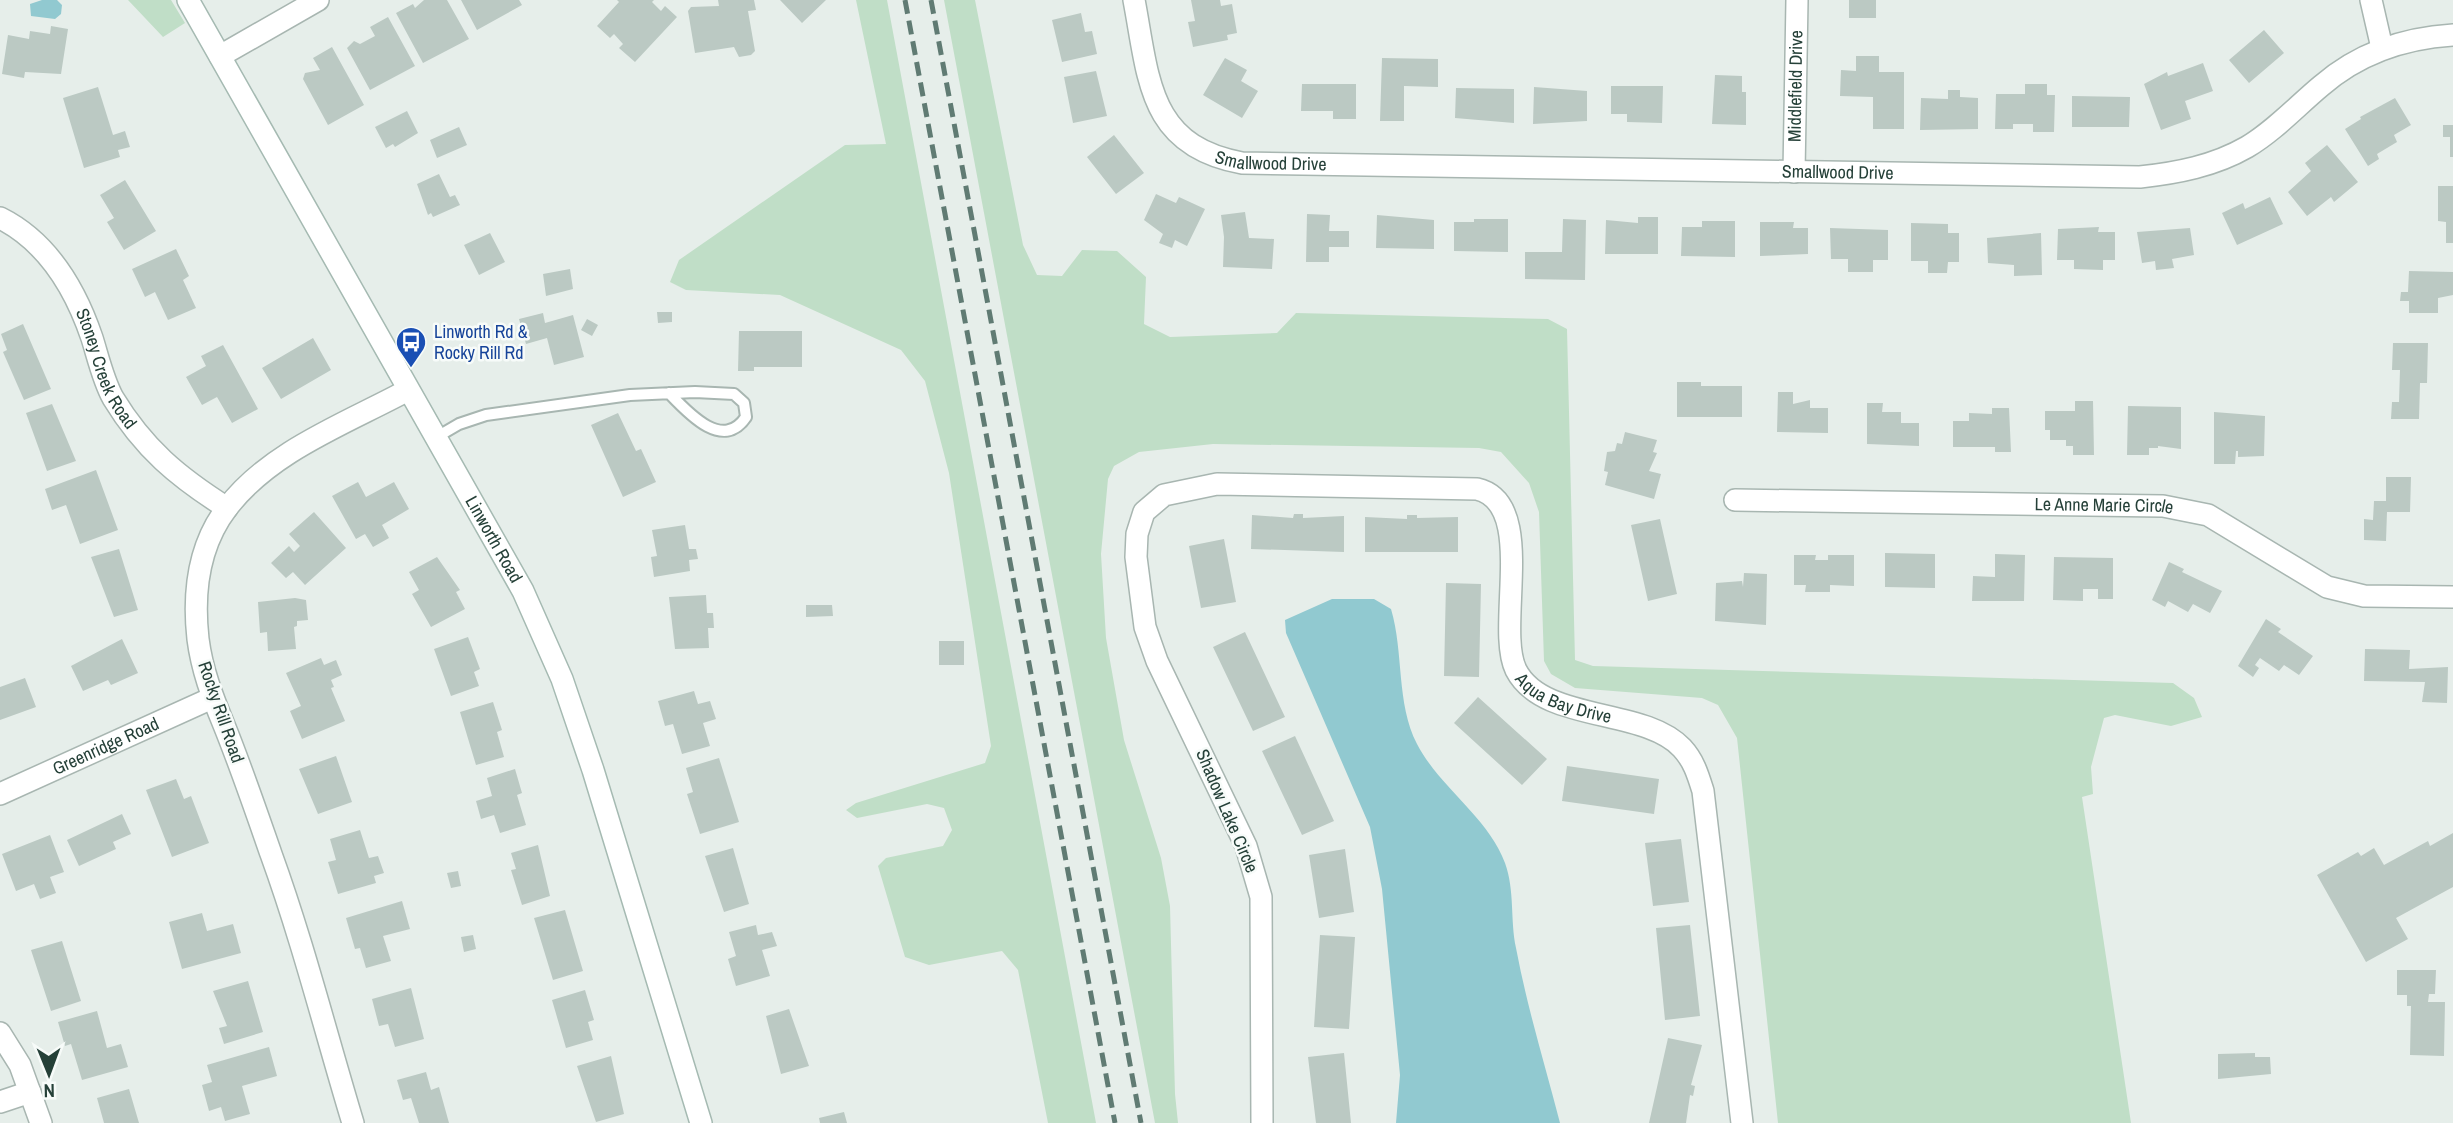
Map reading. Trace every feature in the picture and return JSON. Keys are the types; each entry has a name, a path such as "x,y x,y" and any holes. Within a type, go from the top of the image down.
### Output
{"street":[{"name":"Linworth Road","path":"188,0 523,591 562,679 593,770 701,1123"},
{"path":"220,56 318,0"},
{"name":"Smallwood Drive","path":"1135,0 1150,85 1164,117 1187,144 1213,158 1241,163 2140,177 2190,169 2224,159 2249,146 2324,83 2356,60 2382,48 2453,35"},
{"name":"Middlefield Drive","path":"1794,172 1797,0"},
{"path":"2371,0 2382,48"},
{"name":"Stoney Creek Road","path":"0,218 41,247 60,270 91,335 112,396 139,436 166,467 227,508"},
{"name":"Rocky Rill Road","path":"353,1123 273,858 203,671 196,599 199,568 211,537 227,508 270,466 408,390"},
{"name":"Aqua Bay Drive","path":"1144,512 1164,495 1217,484 1477,489 1490,492 1500,502 1509,531 1510,644 1517,671 1535,691 1566,705 1662,734 1681,746 1695,764 1703,791 1742,1123"},
{"name":"Le Anne Marie Circle","path":"1735,500 2163,506 2208,515 2327,587 2364,596 2453,597"},
{"name":"Shadow Lake Circle","path":"1144,512 1137,534 1136,557 1145,627 1157,661 1246,846 1262,897 1262,1123"},
{"name":"Greenridge Road","path":"0,794 212,698"},
{"path":"0,1032 20,1065 41,1123"},
{"path":"0,1102 30,1092"}],"lane":[{"path":"435,438 459,424 486,415 669,393 734,394 744,403 746,417 738,429 726,432 709,428 669,393"}],"green space":[{"path":"128,0 171,0 185,23 163,37"},
{"path":"856,0 887,0 1096,1123 1048,1123 1018,970 1002,951 929,965 905,957 878,866 886,858 943,846 952,830 944,808 927,804 857,818 846,810 856,803 985,763 991,746 949,473 925,381 901,350 780,295 686,290 670,282 679,260 845,145 886,144"},
{"path":"944,0 975,0 1023,245 1037,275 1062,276 1082,250 1117,251 1146,277 1144,324 1170,337 1277,333 1296,313 1548,319 1567,329 1575,660 1593,666 2173,683 2194,698 2202,717 2171,726 2115,715 2104,718 2091,767 2093,794 2082,797 2131,1123 1778,1123 1737,738 1718,705 1702,698 1575,688 1551,674 1544,661 1539,512 1529,483 1501,452 1479,448 1213,444 1139,452 1114,466 1108,479 1101,554 1106,638 1124,740 1161,858 1170,906 1178,1123 1155,1123"}],"water":[{"path":"42,0 57,0 62,5 61,14 55,19 31,16 30,4"},
{"path":"1332,599 1374,599 1391,609 1406,712 1417,744 1438,775 1487,831 1505,863 1520,970 1560,1123 1396,1123 1400,1075 1382,889 1370,827 1286,633 1285,620"}],"building":[{"path":"424,0 447,0 469,39 423,63 396,13 413,4 415,8"},
{"path":"461,0 519,0 522,5 477,30"},
{"path":"617,0 654,0 652,2 661,11 665,6 677,17 635,62 619,48 623,44 614,34 610,38 597,26 619,2"},
{"path":"718,0 754,0 756,10 748,11 755,51 751,55 739,57 734,47 695,53 688,11 691,7 719,6"},
{"path":"780,0 826,0 802,23"},
{"path":"1191,0 1220,0 1221,6 1232,4 1237,33 1227,35 1228,40 1193,47 1188,22 1195,21"},
{"path":"1849,0 1876,0 1876,18 1849,18"},
{"path":"1081,13 1085,32 1092,31 1097,54 1062,62 1052,20"},
{"path":"388,17 415,66 370,90 347,48 354,41 360,44 375,36 370,27"},
{"path":"51,26 68,29 61,74 25,72 24,78 2,74 8,35 29,39 30,31 50,34"},
{"path":"2264,30 2284,53 2249,83 2229,60"},
{"path":"332,47 364,105 328,125 303,79 305,73 320,70 313,58"},
{"path":"1856,56 1879,56 1879,72 1904,72 1904,129 1873,129 1873,97 1840,96 1841,70 1856,71"},
{"path":"1225,58 1247,70 1241,81 1258,91 1242,118 1203,95"},
{"path":"1382,58 1438,59 1438,87 1404,86 1404,121 1380,121"},
{"path":"2203,63 2213,91 2185,101 2191,119 2161,130 2144,84 2167,72 2168,76"},
{"path":"1096,71 1107,116 1073,123 1064,77"},
{"path":"1715,75 1742,76 1742,92 1746,92 1746,125 1712,124"},
{"path":"1302,84 1356,84 1356,119 1333,119 1333,111 1301,111"},
{"path":"2025,84 2047,84 2047,95 2055,95 2054,132 2033,132 2033,124 2013,124 2013,129 1995,129 1996,94 2025,94"},
{"path":"1611,86 1663,86 1662,123 1627,122 1627,114 1611,114"},
{"path":"98,87 113,135 125,131 130,147 118,150 120,157 84,168 63,98"},
{"path":"1534,87 1587,91 1587,121 1533,124"},
{"path":"1456,88 1514,89 1514,123 1455,118"},
{"path":"1948,90 1960,90 1960,97 1978,98 1978,129 1920,130 1921,98 1948,99"},
{"path":"2072,96 2130,97 2129,127 2072,127"},
{"path":"2395,98 2411,125 2394,135 2397,142 2377,154 2379,159 2368,166 2345,129 2361,119 2360,117"},
{"path":"407,111 418,133 395,147 393,144 386,148 375,127"},
{"path":"2443,125 2453,125 2453,157 2450,157 2450,137 2443,137"},
{"path":"459,127 467,145 437,158 430,140"},
{"path":"1114,135 1144,173 1116,194 1087,157"},
{"path":"2327,145 2358,182 2334,202 2331,197 2307,216 2288,192 2311,171 2305,163"},
{"path":"439,174 450,197 455,195 460,205 433,217 431,213 428,215 417,184"},
{"path":"125,180 156,231 124,250 107,222 114,218 100,195"},
{"path":"2438,186 2453,186 2453,243 2446,243 2446,222 2438,221"},
{"path":"1156,194 1176,203 1179,197 1205,209 1187,246 1175,240 1172,248 1159,243 1163,234 1144,220"},
{"path":"2270,197 2283,224 2237,245 2222,213 2243,203 2245,209"},
{"path":"1245,212 1249,238 1274,239 1272,269 1223,267 1224,237 1221,215"},
{"path":"1307,214 1330,215 1329,231 1349,231 1349,247 1329,247 1329,262 1306,262"},
{"path":"1377,215 1434,220 1434,249 1376,248"},
{"path":"1638,217 1658,217 1658,254 1605,254 1606,220 1638,223"},
{"path":"1474,219 1508,219 1508,252 1454,251 1454,222 1474,222"},
{"path":"1563,219 1586,220 1585,280 1525,279 1525,252 1562,252"},
{"path":"1702,221 1735,221 1735,257 1681,256 1682,227 1702,227"},
{"path":"1760,222 1794,222 1793,228 1808,228 1808,254 1760,256"},
{"path":"1911,223 1948,224 1948,233 1959,233 1959,262 1948,262 1947,273 1928,273 1928,261 1911,261"},
{"path":"2099,227 2098,232 2115,232 2115,260 2103,260 2103,270 2074,269 2074,260 2057,260 2058,229"},
{"path":"1830,228 1888,230 1888,260 1873,260 1873,272 1848,272 1848,259 1831,259"},
{"path":"2190,228 2194,255 2172,259 2174,268 2156,270 2155,261 2142,263 2137,232"},
{"path":"490,233 505,262 479,275 464,245"},
{"path":"2041,233 2042,275 2014,276 2014,265 1988,263 1987,238"},
{"path":"176,249 189,276 183,280 196,308 168,320 155,292 145,297 132,269"},
{"path":"570,269 573,289 546,296 543,274"},
{"path":"2409,271 2453,272 2453,295 2438,298 2438,313 2409,313 2409,301 2400,301 2401,292 2408,292"},
{"path":"657,312 672,312 672,322 658,323"},
{"path":"543,313 545,323 573,315 584,357 554,365 547,338 526,344 519,319"},
{"path":"587,319 598,325 592,336 581,330"},
{"path":"23,324 51,389 24,400 3,352 7,350 1,334"},
{"path":"739,331 802,331 802,367 754,367 754,371 738,371"},
{"path":"313,338 331,370 281,399 262,368"},
{"path":"2393,343 2428,343 2427,383 2420,383 2419,419 2391,419 2392,402 2399,402 2400,370 2392,370"},
{"path":"223,345 258,409 232,423 217,397 202,405 186,377 206,366 201,356"},
{"path":"1677,382 1701,382 1701,386 1742,386 1742,417 1677,417"},
{"path":"1778,392 1793,392 1793,404 1810,400 1810,408 1828,408 1828,433 1777,432"},
{"path":"2075,401 2093,401 2094,455 2073,455 2073,446 2066,446 2066,440 2050,440 2050,430 2045,430 2045,411 2075,411"},
{"path":"1867,403 1883,403 1882,412 1901,412 1901,423 1919,423 1919,446 1867,444"},
{"path":"52,404 76,461 47,471 26,413"},
{"path":"2128,406 2181,407 2181,449 2158,446 2149,448 2149,455 2127,455"},
{"path":"1992,408 2009,408 2011,452 1995,452 1995,447 1953,447 1953,421 1969,421 1969,413 1992,414"},
{"path":"2214,412 2265,416 2264,456 2238,457 2236,451 2235,464 2214,464"},
{"path":"618,413 636,451 641,449 656,482 623,497 591,425"},
{"path":"1625,432 1657,440 1653,452 1657,453 1649,471 1661,474 1654,499 1605,485 1608,472 1604,471 1607,452 1615,451 1617,443 1622,444"},
{"path":"96,470 118,530 80,544 66,505 52,510 45,489"},
{"path":"2386,477 2411,477 2410,512 2387,512 2386,541 2364,540 2364,519 2373,520 2374,501 2386,501"},
{"path":"358,482 366,497 394,482 409,509 382,525 389,538 373,547 365,534 356,539 332,496"},
{"path":"314,512 346,548 305,585 293,572 286,578 271,563 289,546 294,552 300,546 289,534"},
{"path":"1294,514 1303,514 1303,518 1344,516 1344,552 1251,549 1252,515 1293,518"},
{"path":"1407,515 1417,515 1417,518 1458,517 1458,552 1365,552 1365,517 1407,519"},
{"path":"1660,519 1677,594 1648,601 1631,525"},
{"path":"685,525 689,549 696,549 698,559 689,560 690,571 654,577 651,557 657,556 652,530"},
{"path":"1224,539 1236,602 1201,608 1189,546"},
{"path":"119,549 138,610 114,617 91,557"},
{"path":"1885,553 1935,554 1935,588 1885,587"},
{"path":"1995,554 2025,555 2024,601 1972,601 1973,576 1995,577"},
{"path":"1794,555 1816,555 1815,560 1828,560 1828,555 1854,555 1854,586 1830,585 1830,592 1805,592 1806,585 1794,585"},
{"path":"437,557 460,590 456,592 465,609 431,627 412,594 419,590 409,572"},
{"path":"2054,557 2113,558 2113,599 2098,599 2098,589 2083,589 2083,601 2053,600"},
{"path":"2169,562 2184,569 2182,572 2222,591 2210,613 2193,604 2188,612 2168,601 2165,607 2152,600"},
{"path":"1744,573 1767,574 1766,625 1715,621 1716,583 1742,581 1743,587"},
{"path":"1446,583 1481,584 1479,677 1444,676"},
{"path":"706,595 707,613 713,613 714,628 708,628 709,648 675,649 669,597"},
{"path":"295,598 306,600 308,620 297,621 297,626 294,627 296,649 268,651 267,632 260,633 258,602"},
{"path":"806,605 832,605 833,616 806,617"},
{"path":"2266,619 2281,629 2278,632 2313,656 2299,675 2284,665 2279,671 2260,658 2255,665 2259,668 2253,677 2238,666"},
{"path":"1245,632 1285,717 1253,731 1213,647"},
{"path":"468,637 480,669 474,672 479,686 451,696 434,649"},
{"path":"122,639 138,673 111,685 108,680 83,691 71,666"},
{"path":"939,641 964,641 964,665 939,665"},
{"path":"2365,649 2410,650 2409,669 2448,667 2447,703 2422,702 2425,682 2364,681"},
{"path":"321,658 324,665 336,660 342,675 331,680 334,687 331,688 345,721 302,739 290,711 301,706 286,673"},
{"path":"25,678 36,707 0,720 0,687"},
{"path":"694,691 698,704 710,701 716,719 703,723 710,746 682,754 673,724 665,726 658,701"},
{"path":"1478,697 1547,759 1522,785 1454,723"},
{"path":"493,702 502,730 497,732 504,757 476,765 460,712"},
{"path":"1295,736 1334,821 1302,835 1262,751"},
{"path":"336,756 352,802 318,814 299,769"},
{"path":"719,758 739,822 700,834 687,794 693,792 686,768"},
{"path":"1567,766 1659,779 1654,814 1562,801"},
{"path":"515,769 522,793 517,795 526,825 500,833 494,815 481,819 476,801 492,796 487,778"},
{"path":"176,779 184,799 191,796 209,843 172,857 146,790"},
{"path":"122,814 131,834 113,842 116,849 79,866 67,840"},
{"path":"360,830 369,858 378,856 384,873 374,876 376,883 338,894 328,862 336,860 330,839"},
{"path":"2453,833 2453,887 2396,918 2408,939 2366,962 2317,875 2358,852 2361,856 2374,848 2384,865 2428,841 2430,846"},
{"path":"50,835 64,872 50,877 56,893 40,899 34,884 16,891 2,854"},
{"path":"1681,839 1689,902 1653,906 1645,843"},
{"path":"538,845 550,896 522,905 511,870 516,869 511,853"},
{"path":"733,848 749,904 724,912 705,856"},
{"path":"1345,849 1354,912 1319,918 1309,855"},
{"path":"458,871 461,886 451,888 447,873"},
{"path":"402,901 410,929 383,936 391,961 366,968 360,948 355,949 346,918"},
{"path":"565,910 583,971 553,980 534,918"},
{"path":"202,913 207,931 233,924 241,953 182,969 169,922"},
{"path":"756,925 758,935 772,932 777,946 762,950 770,976 736,986 728,959 736,956 729,932"},
{"path":"1690,925 1700,1016 1665,1020 1656,928"},
{"path":"473,935 476,949 464,952 461,937"},
{"path":"1320,935 1355,937 1349,1029 1314,1027"},
{"path":"62,941 81,1001 51,1011 31,950"},
{"path":"2397,970 2436,970 2435,994 2429,994 2428,1002 2445,1002 2444,1056 2410,1055 2411,1006 2407,1006 2407,995 2397,995"},
{"path":"248,981 263,1032 224,1044 219,1028 227,1026 213,991"},
{"path":"411,988 424,1039 395,1047 388,1024 379,1026 372,999"},
{"path":"585,990 594,1020 588,1022 593,1040 566,1048 552,1000"},
{"path":"789,1009 809,1066 781,1074 766,1016"},
{"path":"97,1011 107,1048 121,1044 128,1067 82,1080 71,1044 65,1046 58,1022"},
{"path":"1668,1038 1702,1045 1691,1085 1695,1086 1693,1096 1690,1095 1686,1123 1649,1123"},
{"path":"269,1047 277,1076 242,1086 250,1114 225,1121 221,1107 209,1111 202,1085 212,1082 207,1065"},
{"path":"1344,1053 1351,1123 1316,1123 1308,1057"},
{"path":"2255,1053 2255,1057 2270,1057 2271,1074 2218,1079 2218,1054"},
{"path":"611,1056 624,1114 596,1122 577,1066"},
{"path":"426,1072 431,1090 439,1087 449,1123 419,1123 411,1098 403,1100 397,1080"},
{"path":"129,1089 139,1123 104,1123 97,1098"},
{"path":"844,1112 847,1123 820,1123 819,1118"}],"railway":[{"path":"905,0 1115,1123"},
{"path":"931,0 1141,1123"}],"place":[{"name":"Linworth Rd & Rocky Rill Rd","path":"411,369"}]}
